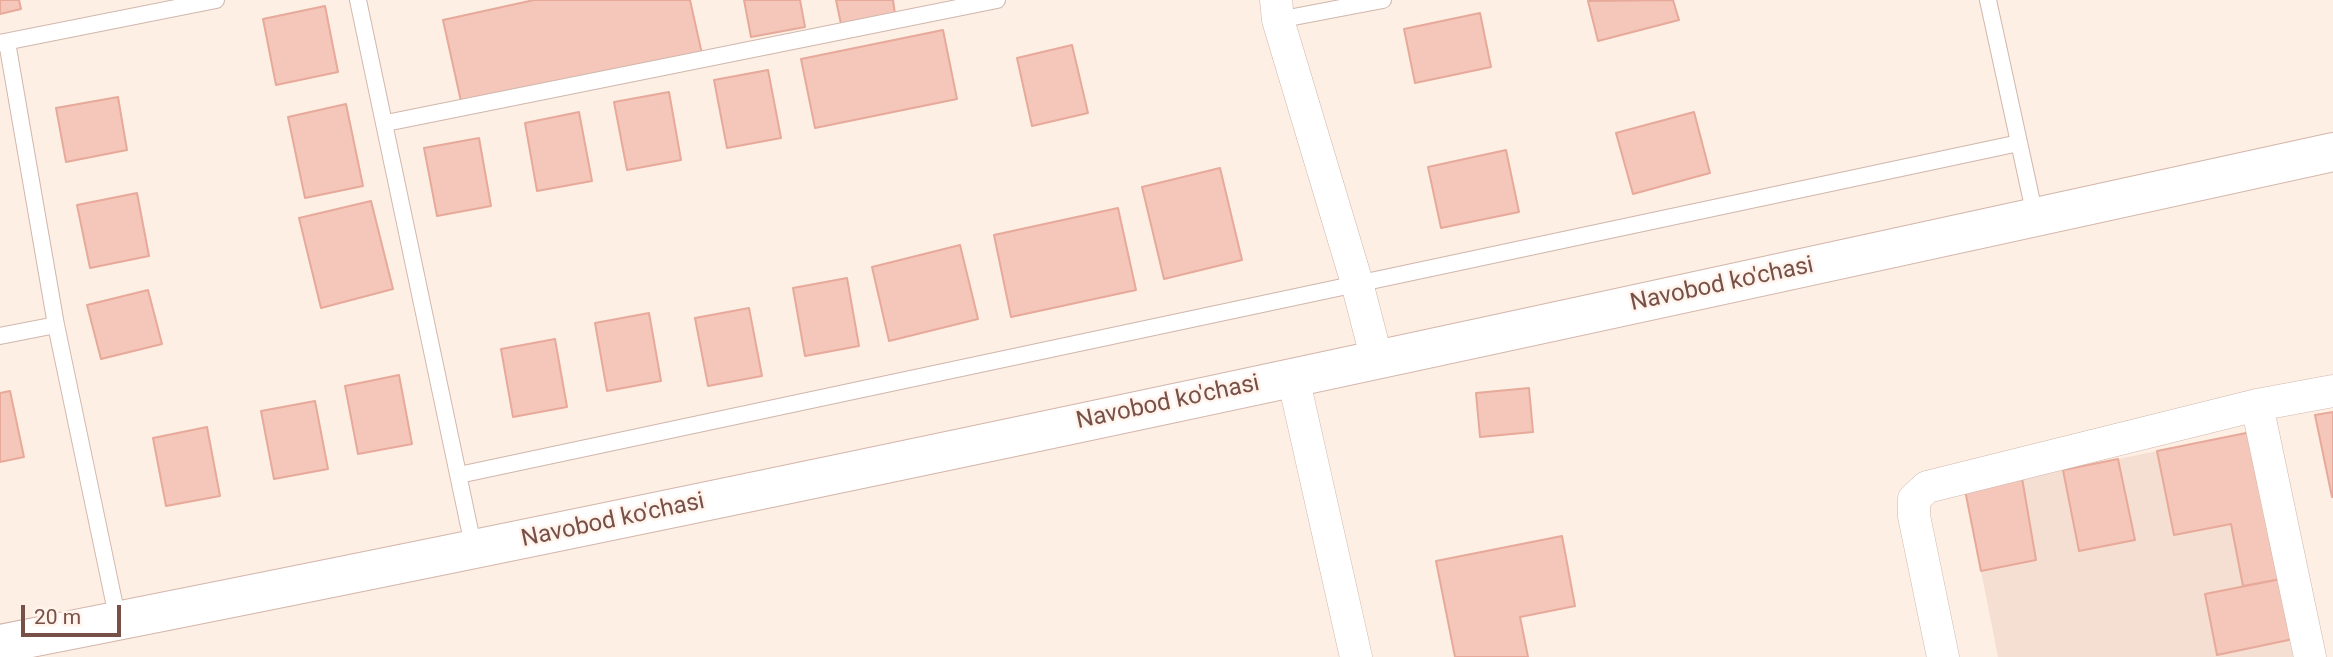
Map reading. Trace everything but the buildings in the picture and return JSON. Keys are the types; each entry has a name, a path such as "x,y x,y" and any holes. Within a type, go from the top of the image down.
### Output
{"street":[{"path":"1277,10 1377,360"},
{"name":"Navobod ko'chasi","path":"0,644 474,550 1377,360 2333,152"},
{"path":"1293,377 1356,657"},
{"path":"1943,657 1914,516 1914,499 1927,487 2257,405 2333,391"},
{"path":"2257,405 2310,657"}],"lane":[{"path":"118,621 56,325 3,43 216,0"},
{"path":"358,0 474,550"},
{"path":"386,123 997,0"},
{"path":"1277,10 1383,0"},
{"path":"1988,0 2036,217"},
{"path":"458,475 2019,144"},
{"path":"0,336 56,325"}],"shaded area":[{"path":"2256,431 2302,657 1998,657 1965,490"}]}
